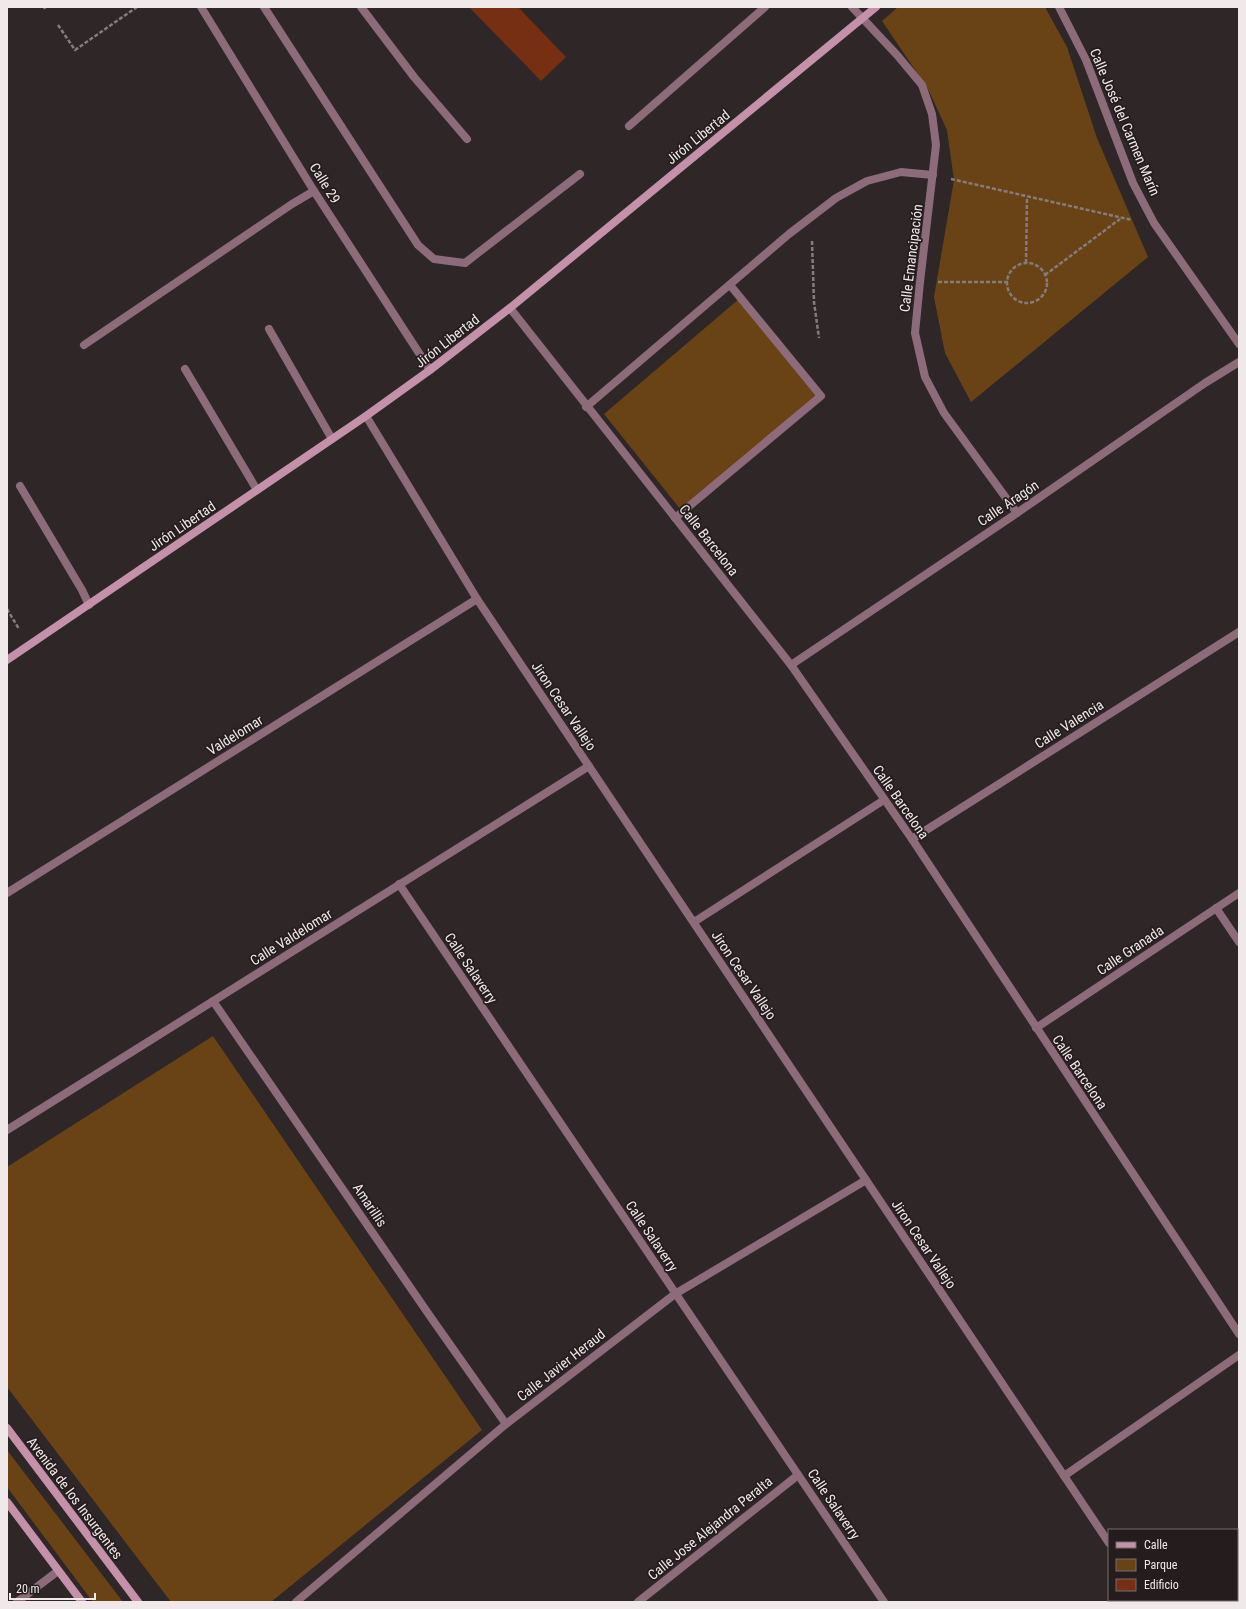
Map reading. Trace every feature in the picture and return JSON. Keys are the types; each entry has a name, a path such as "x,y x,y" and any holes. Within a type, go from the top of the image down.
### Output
{"street":[{"name":"Calle 29","path":"201,7 314,191 430,370"},
{"path":"264,7 418,245 434,259 465,263 580,174"},
{"path":"361,7 414,77 467,139"},
{"name":"Calle Emancipación","path":"852,7 898,55 922,85 932,114 936,145 915,333 925,376 944,413 1017,512"},
{"name":"Jirón Libertad","path":"7,660 366,416 430,370 510,308 876,7"},
{"name":"Calle José del Carmen Marín","path":"1059,7 1086,60 1133,183 1154,223 1239,344"},
{"path":"629,126 762,8"},
{"path":"586,407 812,216 836,198 867,181 901,172 933,175"},
{"path":"84,345 292,204 314,191"},
{"path":"675,518 821,396 730,285"},
{"name":"Calle Barcelona","path":"510,308 586,407 791,665 912,839 1239,1334"},
{"path":"269,328 332,439"},
{"name":"Calle Aragón","path":"791,665 1205,383 1239,362"},
{"path":"185,369 257,490"},
{"name":"Jiron Cesar Vallejo","path":"366,416 477,599 1108,1542"},
{"path":"20,486 82,590 89,605"},
{"name":"Valdelomar","path":"7,893 477,599"},
{"name":"Calle Valencia","path":"912,839 1239,632"},
{"name":"Calle Valdelomar","path":"7,1130 588,766"},
{"path":"694,922 884,800"},
{"name":"Calle Salaverry","path":"399,884 884,1602"},
{"name":"Calle Granada","path":"1036,1028 1239,893"},
{"path":"1216,908 1239,942"},
{"name":"Amarillis","path":"213,1000 506,1424"},
{"name":"Calle Javier Heraud","path":"296,1602 506,1424 675,1294 866,1180"},
{"path":"1064,1476 1239,1355"},
{"name":"Avenida de los Insurgentes","path":"7,1428 138,1602"},
{"name":"Calle Jose Alejandra Peralta","path":"638,1602 798,1475"},
{"path":"7,1502 82,1602"},
{"path":"17,1602 58,1571"}],"path":[{"path":"58,25 74,50 137,7"},
{"path":"933,175 1121,219 1154,223"},
{"path":"1026,263 1027,197"},
{"path":"812,216 814,302 820,338"},
{"path":"1045,275 1121,219"},
{"path":"1026,263 1037,265 1045,275 1047,281 1044,294 1033,302 1020,301 1014,298 1010,292 1008,282 1010,273 1020,264 1026,263"},
{"path":"920,282 1008,282"},
{"path":"7,609 29,646"}],"green space":[{"path":"898,7 1045,7 1067,47 1097,138 1148,257 971,402 945,353 934,297 954,180 947,130 928,89 882,21"},
{"path":"739,299 817,396 681,510 604,414"},
{"path":"213,1036 482,1430 271,1602 171,1602 7,1387 7,1167"},
{"path":"7,1450 123,1602 93,1602 7,1487"}],"building":[{"path":"469,7 518,7 566,57 541,81"}]}
